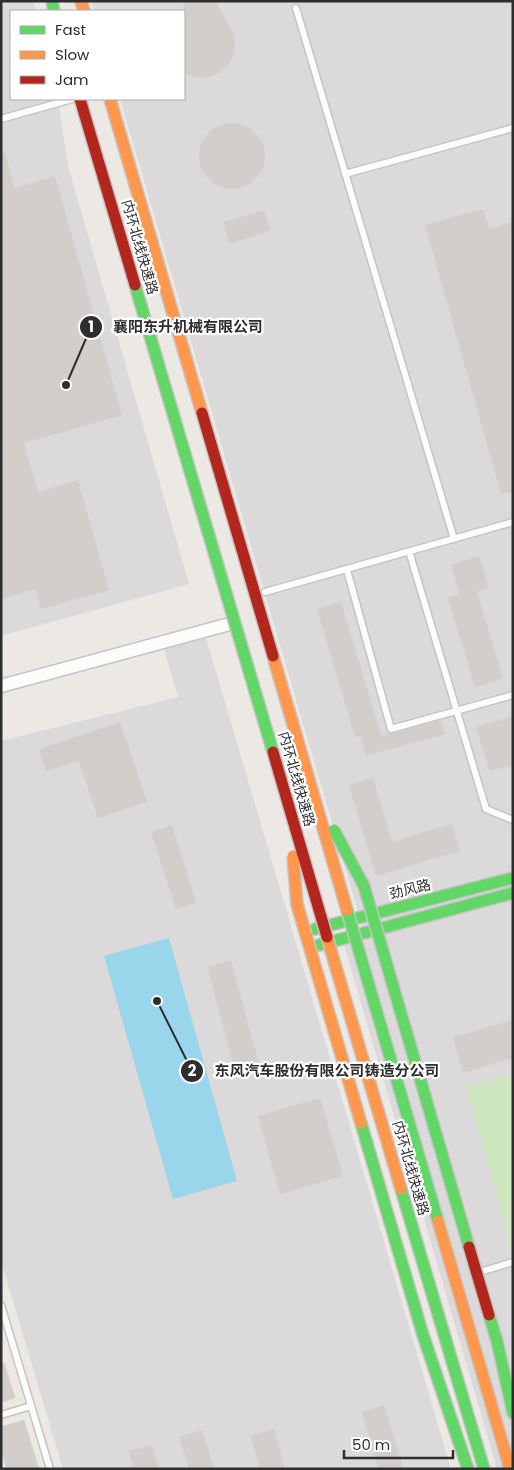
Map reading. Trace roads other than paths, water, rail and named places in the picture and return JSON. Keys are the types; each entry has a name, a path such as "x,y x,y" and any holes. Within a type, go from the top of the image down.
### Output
{"main road":[{"name":"内环北线快速路","path":"80,100 484,1469"},
{"name":"内环北线快速路","path":"110,100 510,1469"},
{"path":"283,693 329,820 364,886 490,1315 513,1413"},
{"path":"257,698 291,831 297,904 423,1335 468,1469"},
{"name":"劲风路","path":"315,929 513,878"},
{"path":"319,945 513,893"}],"street":[{"path":"1,686 226,625"}],"lane":[{"path":"296,8 454,539"},
{"path":"1,119 68,100"},
{"path":"345,174 513,128"},
{"path":"265,592 513,522"},
{"path":"409,551 486,809 513,820"},
{"path":"347,570 391,729 513,694"},
{"path":"472,1274 513,1262"},
{"path":"1,1305 50,1469"},
{"path":"1,1415 31,1406"}],"water":[{"path":"169,938 237,1181 173,1199 104,956"}],"place":[{"name":"襄阳东升机械有限公司","path":"66,385"},
{"name":"东风汽车股份有限公司铸造分公司","path":"157,1001"}]}
